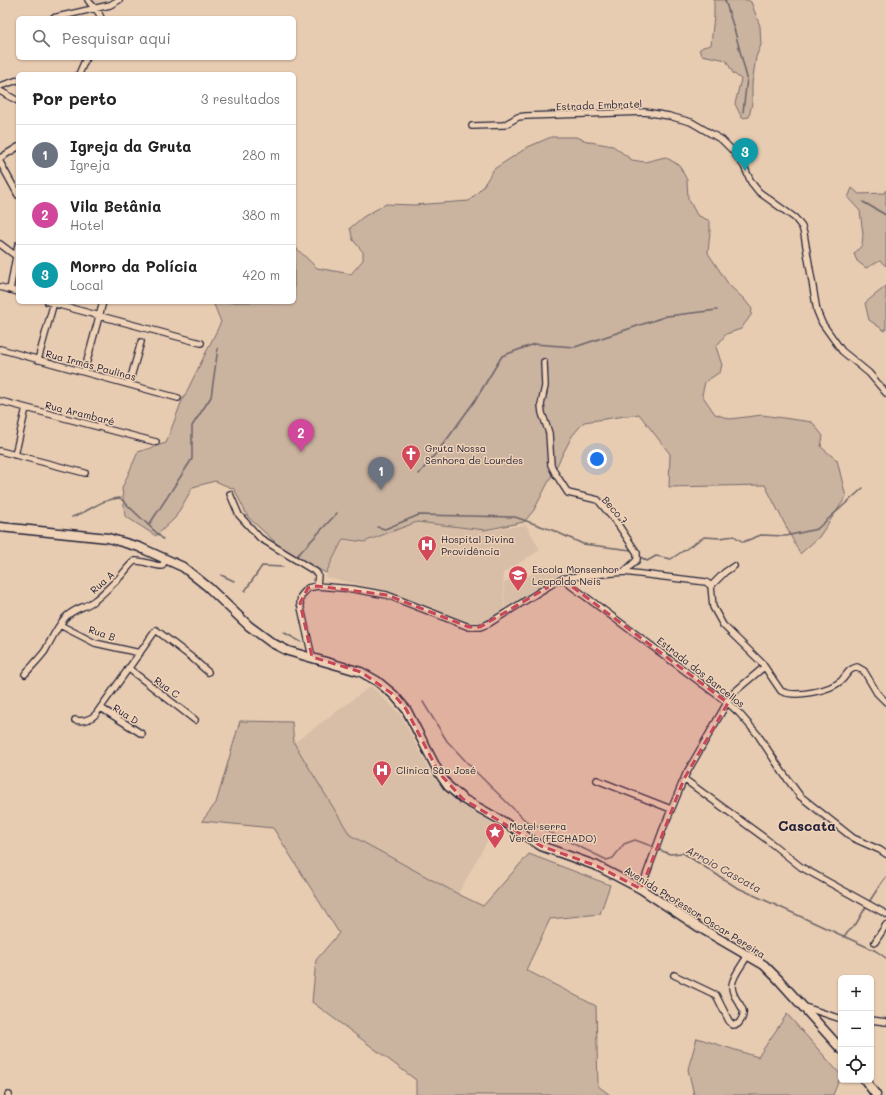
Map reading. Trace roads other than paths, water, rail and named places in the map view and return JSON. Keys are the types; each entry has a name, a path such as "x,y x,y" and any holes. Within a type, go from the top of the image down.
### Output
{"main road":[{"name":"Avenida Professor Oscar Pereira","path":"0,526 113,539 139,547 183,567 208,587 249,626 272,643 288,651 361,672 394,695 406,709 439,773 448,786 463,799 504,822 541,846 598,866 641,889 697,926 748,955 764,966 778,979 839,1047"},
{"path":"867,1083 876,1095"}],"street":[{"path":"88,0 99,12 100,16"},
{"path":"61,16 110,5 119,0"},
{"path":"80,72 85,60"},
{"path":"0,86 16,81"},
{"path":"0,92 16,100"},
{"name":"Estrada Embratel","path":"472,126 504,125 518,117 586,113 645,112 691,122 722,140 733,151 744,166 751,182 759,192 790,214 799,223 804,234 817,311 822,323 842,351 869,373 886,393"},
{"path":"0,158 16,148"},
{"path":"0,162 16,191"},
{"path":"0,244 16,256 10,290"},
{"path":"0,287 16,292"},
{"path":"38,360 52,304"},
{"path":"56,304 201,343"},
{"path":"84,372 102,304"},
{"path":"129,384 141,342"},
{"name":"Rua Irmãs Paulinas","path":"0,349 178,398"},
{"name":"Beco 7","path":"544,362 545,386 541,404 542,413 549,433 551,465 568,493 598,500 619,526 637,553 637,560 624,572"},
{"name":"Rua Arambaré","path":"0,401 93,424 156,442"},
{"path":"16,455 26,408"},
{"path":"0,451 84,473"},
{"path":"230,494 239,515 260,538 316,572 318,575 318,586"},
{"name":"Rua A","path":"25,674 44,652 60,625 75,610 96,600 124,574 131,564 134,562 145,562 154,566 162,566 166,559"},
{"path":"711,586 725,572 734,566"},
{"path":"312,657 300,603 301,596 308,588 318,586 353,589 387,595 469,627 480,627 488,624 562,579 624,572 706,582 711,586 713,607 723,625 764,667 781,691 786,694 797,694 831,688 841,680 849,670 857,667 864,671 877,693 886,702"},
{"name":"Estrada dos Barcellos","path":"562,579 728,703 758,735 782,773 800,796 852,838 886,854"},
{"name":"Rua B","path":"60,625 95,643 140,653"},
{"path":"75,720 82,721 91,718 101,708 156,630 208,672"},
{"path":"641,889 684,779 732,694 764,667"},
{"name":"Rua C","path":"128,668 194,720"},
{"name":"Rua D","path":"101,708 142,734"},
{"path":"684,779 766,839 801,867 886,914"},
{"path":"598,780 671,810"},
{"path":"875,942 886,925"},
{"path":"674,975 716,995 729,1021 733,1025 738,1024 743,1018 744,1014 735,997 732,988 732,981 748,955"},
{"path":"802,1007 838,1018"},
{"path":"874,1020 886,1022"}],"waterway":[{"path":"725,0 747,78 743,112"},
{"path":"863,202 886,215"},
{"path":"419,474 448,438 476,399 502,356 534,344 575,347 667,316 717,310"},
{"path":"149,525 192,459 192,426 211,397 218,348"},
{"path":"639,556 647,561 656,556 671,559 704,537 720,538 734,536 743,542 761,535 786,536 817,529 863,488"},
{"name":"Arroio Cascata","path":"72,517 79,515 100,503 120,498 163,539"},
{"path":"296,557 337,513"},
{"path":"377,527 385,529 419,515 515,517 552,530 583,544 631,550 633,552"},
{"path":"245,591 262,566 283,567"},
{"name":"Arroio Cascata","path":"221,575 234,581"},
{"name":"Arroio Cascata","path":"283,632 301,642"},
{"name":"Arroio Cascata","path":"423,702 447,741 526,821 607,860 613,858 624,844 635,840 654,847"},
{"name":"Arroio Cascata","path":"657,849 670,854 683,853 736,887 876,951 886,958"},
{"path":"869,902 886,877"},
{"path":"843,937 856,924 867,905"}],"place":[{"name":"Morro da Polícia","path":"745,171"},
{"name":"Vila Betânia","path":"301,452"},
{"name":"Gruta Nossa Senhora de Lourdes","path":"411,471"},
{"name":"Igreja da Gruta","path":"381,490"},
{"name":"Hospital Divina Providência","path":"427,562"},
{"name":"Escola Monsenhor Leopoldo Neis","path":"518,592"},
{"name":"Clínica São José","path":"382,787"},
{"name":"Motel serra Verde (FECHADO)","path":"495,849"}],"district":[{"name":"Cascata","path":"807,825"}]}
